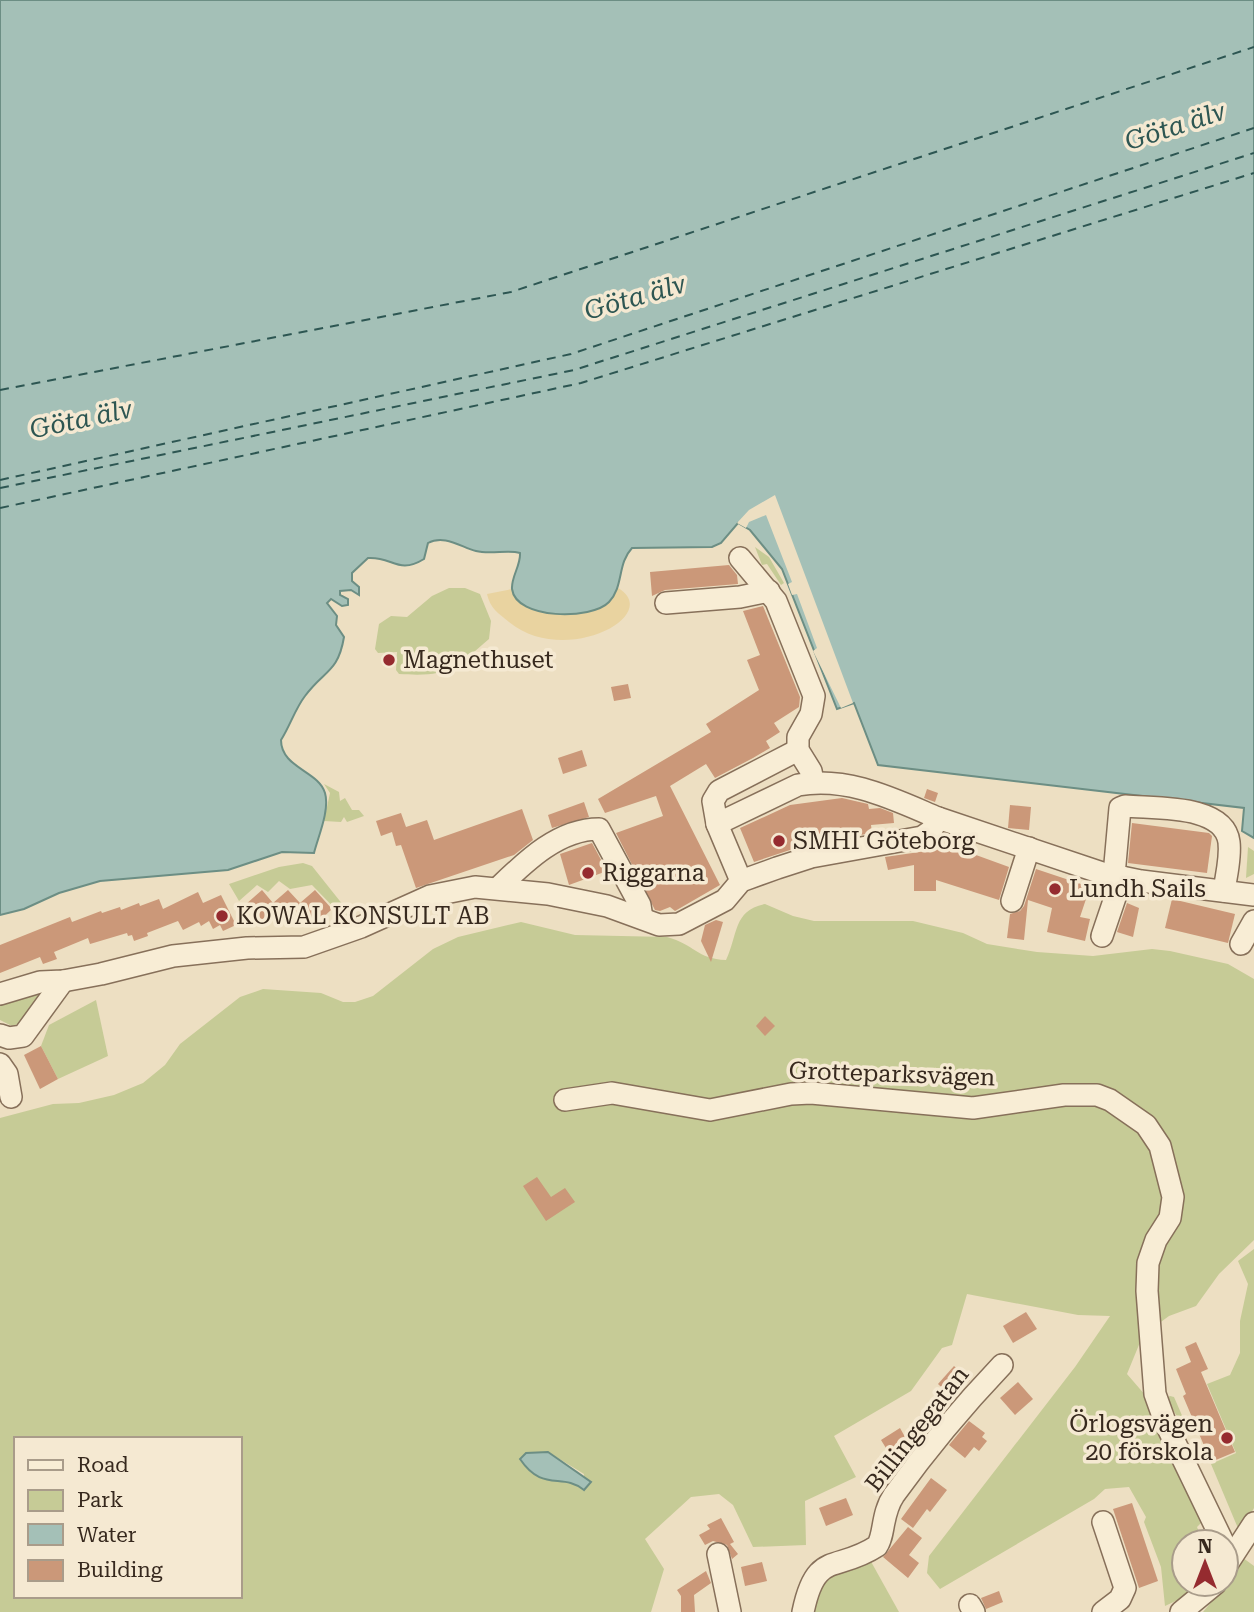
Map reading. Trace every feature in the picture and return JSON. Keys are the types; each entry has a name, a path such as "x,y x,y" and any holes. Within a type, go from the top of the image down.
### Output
{"street":[{"path":"740,558 769,590 814,696 811,714 797,737 797,750 811,771 813,782"},
{"path":"666,603 740,597 769,590"},
{"path":"741,881 717,824 713,801 719,791 797,750"},
{"path":"717,824 798,785 813,782 869,788 938,818 1118,876 1254,895"},
{"path":"1102,936 1118,876 1120,808 1125,806 1190,813 1216,819 1226,831 1229,847 1224,891"},
{"path":"0,994 40,982 63,981 173,956 247,948 304,947 452,890 498,888 607,906 659,925 679,924 725,900 741,881 811,857 922,837 931,831 938,818"},
{"path":"498,888 540,850 552,843 599,830 640,905 642,918"},
{"path":"1012,901 1029,848"},
{"path":"1241,944 1254,921"},
{"path":"1,1038 16,1038 30,1030 63,981"},
{"path":"0,1064 8,1074 11,1097"},
{"name":"Grotteparksvägen","path":"565,1100 612,1093 710,1110 791,1094 811,1093 973,1108 1082,1094 1110,1100 1133,1114 1156,1135 1173,1197 1170,1218 1156,1240 1148,1262 1147,1291 1156,1394 1165,1422 1220,1528"},
{"name":"Billingegatan","path":"803,1612 812,1581 819,1571 827,1564 877,1546 883,1516 894,1495 953,1419 1002,1365"},
{"path":"1103,1522 1125,1588 1121,1599 1103,1612"},
{"path":"1240,1544 1254,1524"},
{"path":"718,1554 730,1612"}],"green space":[{"path":"755,547 769,557 784,583 781,585 767,564 762,565"},
{"path":"449,588 465,588 480,594 491,621 489,639 449,669 429,674 399,674 396,670 397,652 378,653 375,649 379,624 391,616 407,617 432,596"},
{"path":"324,784 339,792 340,801 345,798 352,810 359,810 364,816 347,822 344,817 341,822 324,821 330,793"},
{"path":"1248,847 1254,851 1254,874 1246,878"},
{"path":"303,863 312,866 351,915 344,918 312,885 290,889 279,881 268,892 257,885 239,901 229,884 279,867"},
{"path":"765,904 793,916 814,921 913,921 963,933 987,944 1037,952 1093,956 1152,949 1170,951 1228,964 1254,979 1254,1240 1219,1274 1196,1306 1169,1316 1143,1335 1127,1374 1152,1403 1206,1518 1197,1528 1170,1528 1170,1598 1182,1598 1165,1606 1161,1567 1144,1522 1146,1517 1129,1487 1105,1489 1094,1499 940,1589 927,1573 929,1556 1075,1367 1110,1316 1078,1315 967,1294 952,1345 942,1348 911,1391 834,1436 856,1477 805,1501 806,1545 753,1547 733,1505 719,1494 691,1497 645,1539 664,1569 651,1612 0,1612 0,1118 53,1104 79,1103 114,1095 143,1083 165,1065 180,1044 240,997 263,989 321,993 343,1002 355,1002 373,996 433,949 458,937 521,922 575,935 667,937 708,957 726,960 742,918 755,907","holes":["548,1452 584,1474 583,1490"]},
{"path":"43,990 23,1022 12,1026 0,1020 0,1000"},
{"path":"96,1000 108,1056 58,1079 41,1046 49,1025"},
{"path":"1254,1249 1254,1508 1240,1533 1211,1464 1236,1453 1207,1384 1230,1375 1240,1353 1240,1321 1248,1284 1238,1261"},
{"path":"1174,1397 1187,1427 1184,1428 1170,1405 1166,1405 1166,1398"},
{"path":"1240,1556 1254,1566 1254,1612 1203,1612 1214,1598 1240,1598"},
{"path":"869,1558 899,1612 810,1612 826,1573"}],"sand":[{"path":"618,588 629,599 628,611 618,623 580,639 556,640 532,635 498,613 492,607 487,594 512,589 515,596 609,602"}],"water":[{"name":"Göta älv","path":"0,0 1254,0 1254,838 1242,831 1244,808 878,765 854,703 837,709 782,569 750,530 738,523 721,543 712,547 632,548 624,561 617,589 609,602 600,608 572,614 540,611 526,607 517,599 512,584 520,553 482,552 440,540 428,543 424,559 408,565 368,558 352,573 352,581 359,587 359,595 351,590 340,591 340,595 348,599 348,605 342,606 331,599 327,603 337,616 336,625 344,637 338,658 301,701 281,740 287,757 316,779 325,793 325,815 314,853 282,852 228,870 100,881 0,915"},
{"path":"548,1452 591,1482 584,1490 568,1482 545,1479 528,1469 520,1459 526,1453"}],"pier":[{"path":"775,495 853,703 841,708 813,651 817,648 797,594 792,595 788,584 792,582 766,515 749,522 746,528 737,523 749,510"}],"building":[{"path":"729,565 737,575 738,584 665,590 652,596 650,572"},
{"path":"763,606 800,697 799,707 774,723 780,732 766,741 770,748 715,778 706,764 670,786 720,885 675,911 670,907 655,910 616,833 663,816 656,796 605,813 598,799 711,732 706,724 759,690 747,660 760,655 743,611"},
{"path":"628,684 631,698 614,701 611,687"},
{"path":"582,750 587,766 563,774 558,758"},
{"path":"927,789 938,793 935,802 924,798"},
{"path":"842,798 868,804 869,809 880,808 893,813 894,823 871,825 872,833 808,844 754,862 740,828 790,805"},
{"path":"584,802 589,817 552,828 548,815"},
{"path":"1010,805 1031,807 1029,830 1008,828"},
{"path":"522,809 533,840 514,855 416,888 401,845 396,846 392,832 381,836 376,821 401,813 406,827 427,820 434,840"},
{"path":"1132,823 1209,833 1212,836 1207,873 1128,863"},
{"path":"592,843 607,871 569,885 560,854"},
{"path":"954,847 1009,867 999,900 936,880 936,891 914,891 914,865 888,870 885,857"},
{"path":"1036,869 1090,887 1080,917 1090,919 1085,941 1047,932 1052,908 1028,900 1024,940 1007,938 1010,914 1020,911 1024,906"},
{"path":"262,890 273,903 288,890 300,903 315,890 332,909 315,925 308,917 297,927 293,921 289,924 278,911 262,925 245,905"},
{"path":"198,892 203,903 221,895 236,925 223,931 220,925 213,929 209,921 201,926 199,922 183,930 178,921 134,941 132,935 128,936 127,933 90,944 88,938 54,952 57,959 43,964 40,957 0,973 0,945 70,917 72,922 101,911 102,913 120,907 121,910 159,899 163,909"},
{"path":"1172,899 1235,914 1228,943 1165,928"},
{"path":"1127,903 1139,908 1133,937 1117,932"},
{"path":"716,920 723,922 711,962 701,941 705,925"},
{"path":"765,1016 775,1026 765,1036 756,1026"},
{"path":"41,1046 58,1079 40,1089 24,1055"},
{"path":"537,1177 551,1197 565,1188 575,1202 546,1221 523,1186"},
{"path":"1026,1312 1037,1329 1013,1343 1003,1326"},
{"path":"1196,1342 1208,1369 1201,1372 1235,1452 1211,1462 1183,1396 1186,1394 1176,1369 1191,1362 1185,1347"},
{"path":"954,1366 970,1380 952,1397 938,1384"},
{"path":"1018,1382 1033,1399 1015,1415 1000,1398"},
{"path":"969,1421 985,1433 982,1437 987,1441 979,1451 974,1447 965,1458 949,1445"},
{"path":"900,1428 910,1446 906,1448 908,1452 894,1461 881,1440"},
{"path":"931,1478 947,1490 930,1512 927,1509 913,1528 901,1519"},
{"path":"846,1498 853,1515 826,1526 819,1508"},
{"path":"1132,1503 1158,1581 1139,1588 1113,1509"},
{"path":"721,1518 734,1542 730,1544 738,1554 732,1559 727,1545 713,1541 705,1545 699,1535 710,1529 707,1525"},
{"path":"908,1527 922,1538 909,1555 919,1563 908,1578 883,1557"},
{"path":"762,1562 767,1581 745,1586 741,1567"},
{"path":"706,1571 711,1583 694,1595 695,1612 681,1612 681,1596 677,1590"},
{"path":"999,1591 1003,1602 986,1609 981,1598"}],"ferry route":[{"path":"0,390 511,292 1254,47"},
{"path":"0,480 571,354 1254,128"},
{"path":"0,488 574,370 1254,153"},
{"path":"0,508 581,383 1254,173"}],"place":[{"name":"Magnethuset","path":"389,660"},
{"name":"SMHI Göteborg","path":"779,841"},
{"name":"Riggarna","path":"588,873"},
{"name":"Lundh Sails","path":"1055,889"},
{"name":"KOWAL KONSULT AB","path":"222,916"},
{"name":"Örlogsvägen 20 förskola","path":"1227,1438"}]}
